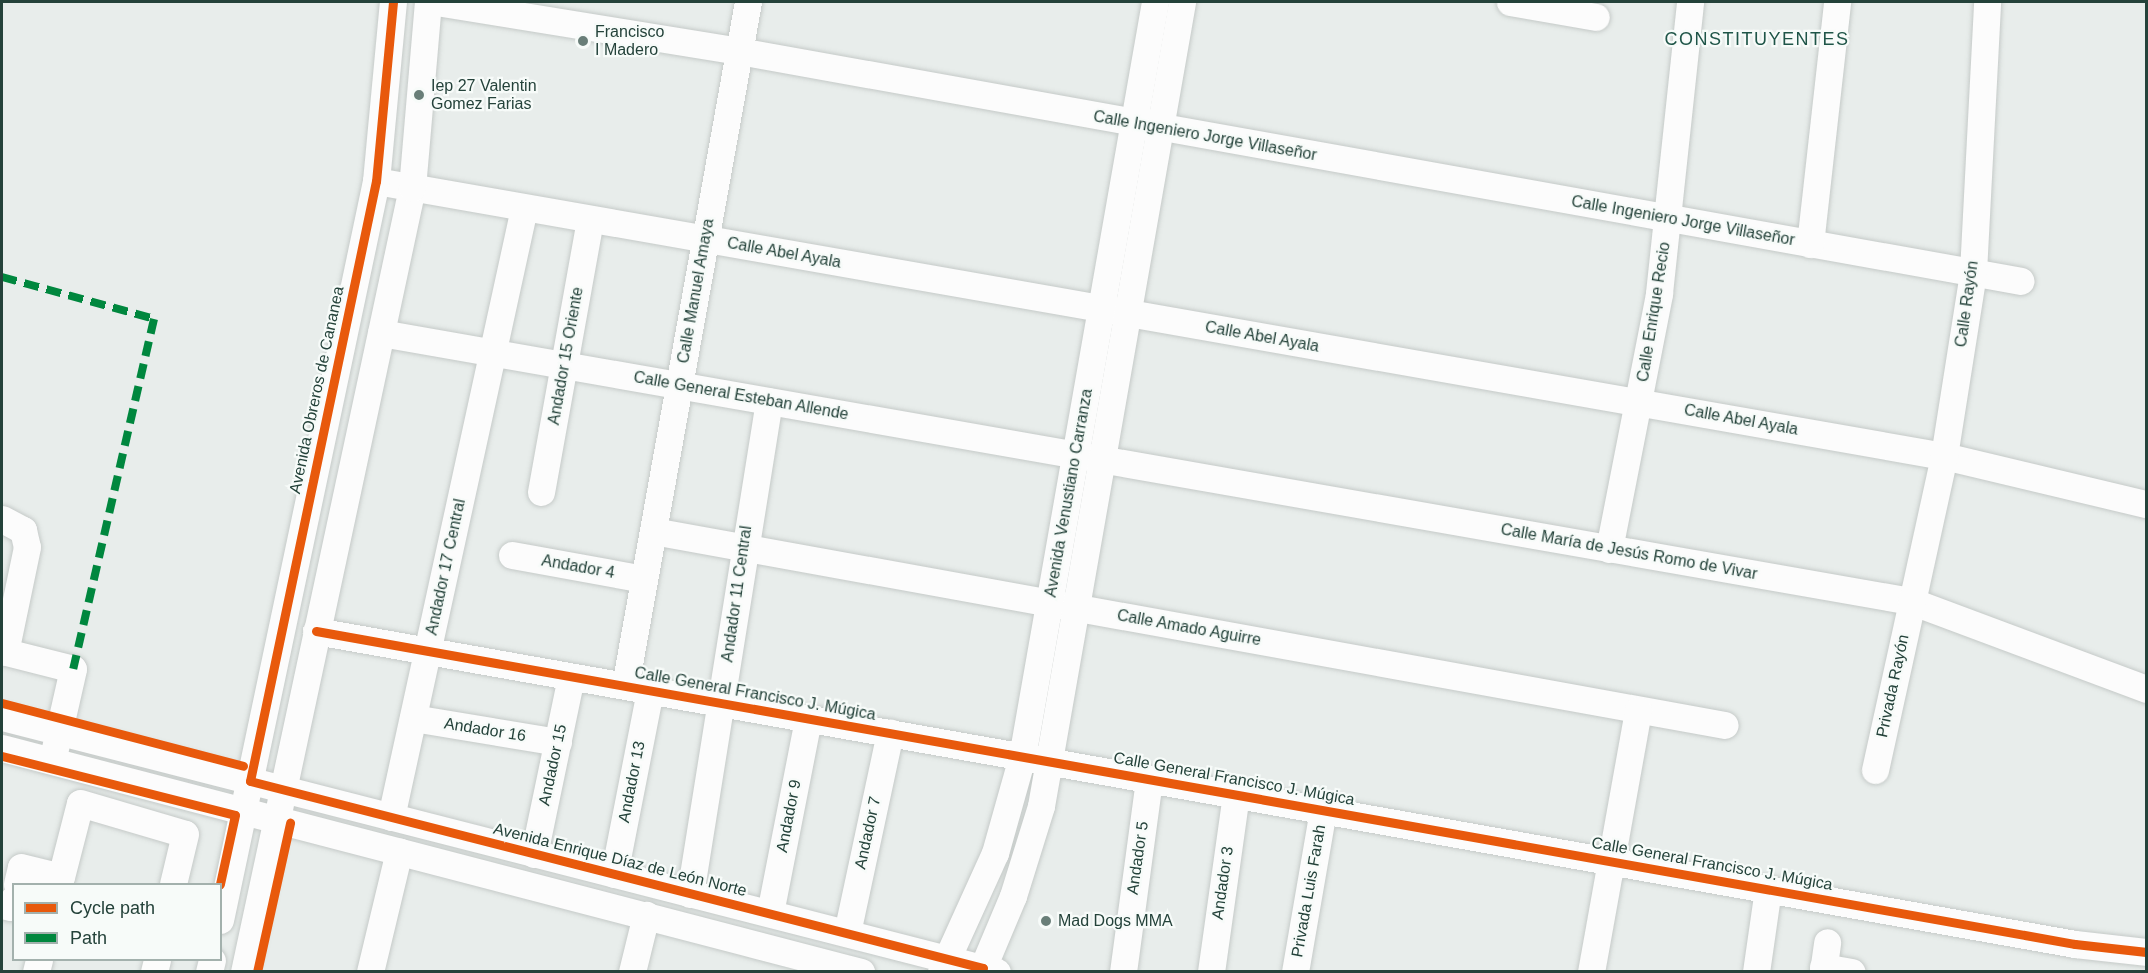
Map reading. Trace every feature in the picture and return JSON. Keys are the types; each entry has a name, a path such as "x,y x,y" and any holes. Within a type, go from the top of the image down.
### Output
{"street":[{"name":"Avenida Obreros de Cananea","path":"222,911 376,181 393,2"},
{"path":"244,972 412,188 428,2"},
{"name":"Calle Ingeniero Jorge Villaseñor","path":"437,2 739,51 1160,129 1669,217 2021,281"},
{"name":"Calle Manuel Amaya","path":"638,688 644,579 748,2"},
{"name":"Avenida Venustiano Carranza","path":"1114,311 1133,124 1155,2"},
{"name":"Avenida Venustiano Carranza","path":"944,965 995,853 1062,605 1114,311 1160,129 1182,2"},
{"path":"1510,2 1596,17"},
{"name":"Calle Enrique Recio","path":"1609,549 1639,402 1669,217 1690,2"},
{"path":"1810,244 1837,2"},
{"name":"Calle Rayón","path":"1911,601 1944,456 1973,272 1987,2"},
{"name":"Calle Abel Ayala","path":"376,181 1944,456 2146,504"},
{"name":"Andador 17 Central","path":"391,817 524,208"},
{"name":"Andador 15 Oriente","path":"541,492 590,220"},
{"name":"Calle General Esteban Allende","path":"381,333 1088,457"},
{"name":"Andador 11 Central","path":"690,894 723,704 742,547 769,401"},
{"name":"Calle María de Jesús Romo de Vivar","path":"1088,457 1911,601 2146,688"},
{"path":"2,519 23,530 27,547 3,651 73,669 52,761"},
{"name":"Calle Amado Aguirre","path":"653,531 1725,725"},
{"name":"Andador 4","path":"512,555 644,579"},
{"name":"Privada Rayón","path":"1875,770 1911,601"},
{"name":"Avenida Venustiano Carranza","path":"987,970 1031,845 1049,761 1062,605"},
{"name":"Calle General Francisco J. Múgica","path":"316,631 2075,944 2146,952"},
{"name":"Andador 15","path":"534,854 571,676"},
{"name":"Andador 13","path":"614,874 638,688"},
{"path":"1591,972 1638,710"},
{"name":"Avenida Enrique Díaz de León Norte","path":"2,717 847,933 944,965 987,970"},
{"name":"Andador 16","path":"413,718 558,742"},
{"name":"Andador 9","path":"770,914 808,719"},
{"name":"Andador 7","path":"847,933 890,733"},
{"path":"2,748 861,972"},
{"path":"17,883 21,867 60,881 88,771"},
{"name":"Andador 5","path":"1123,972 1149,779"},
{"name":"Andador 3","path":"1211,972 1236,795"},
{"path":"80,803 185,834 174,883"},
{"name":"Privada Luis Farah","path":"1295,972 1323,810"},
{"path":"373,971 399,851"},
{"path":"1756,972 1768,889"},
{"path":"632,972 646,915"},
{"path":"1824,960 1852,972"}],"marked path":[{"path":"2,277 154,319 73,669"}],"cycle path":[{"path":"393,2 376,181 250,781 983,968 981,972"},
{"path":"316,631 2075,944 2146,952"},
{"path":"2,703 243,766"},
{"path":"2,756 235,815 220,883"},
{"path":"257,972 290,823"}],"place":[{"name":"Francisco I Madero","path":"583,41"},
{"name":"Iep 27 Valentin Gomez Farias","path":"419,95"},
{"name":"Mad Dogs MMA","path":"1046,921"}],"district":[{"name":"CONSTITUYENTES","path":"1757,39"}]}
